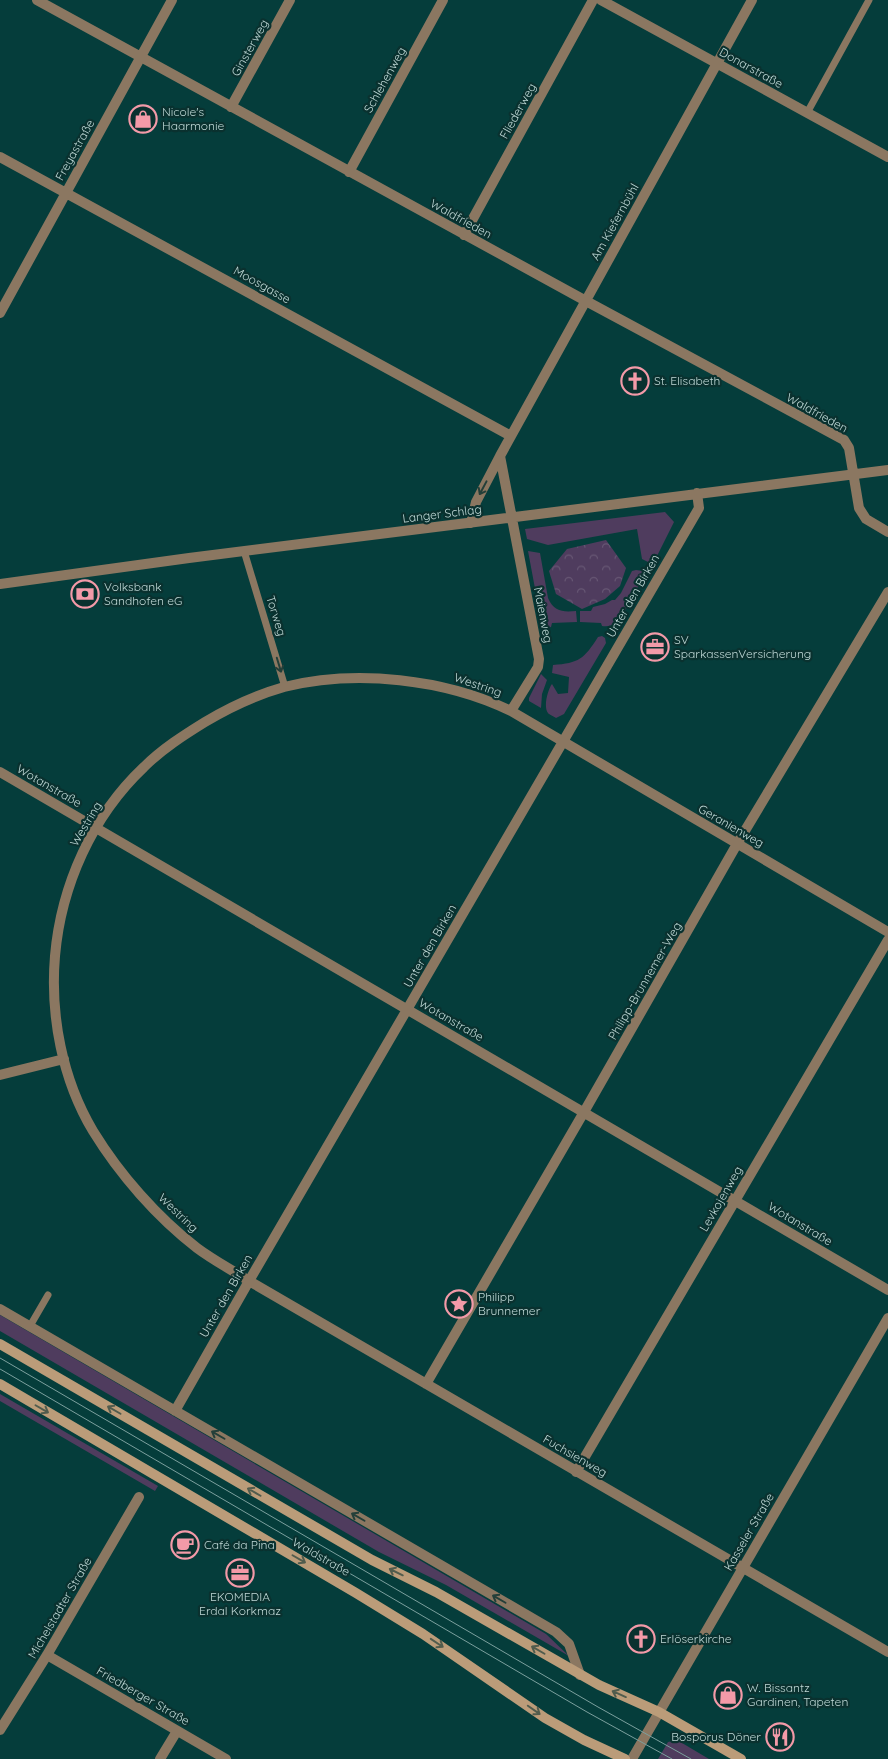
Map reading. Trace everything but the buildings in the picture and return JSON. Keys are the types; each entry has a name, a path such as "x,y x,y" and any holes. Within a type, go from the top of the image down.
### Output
{"main road":[{"name":"Waldstraße","path":"0,1344 372,1560 436,1592 580,1675 659,1712 742,1759"},
{"name":"Waldstraße","path":"0,1384 423,1634 545,1718 584,1740 624,1759"}],"street":[{"name":"Waldfrieden","path":"37,0 464,235 844,440 849,448 859,508 866,519 888,532"},
{"name":"Freyastraße","path":"0,312 172,0"},
{"name":"Ginsterweg","path":"231,107 290,0"},
{"name":"Schlehenweg","path":"349,172 443,0"},
{"name":"Fliederweg","path":"464,235 593,0"},
{"name":"Donarstraße","path":"601,0 888,157"},
{"name":"Am Kiefernbühl","path":"472,523 476,502 500,456 752,0"},
{"name":"Moosgasse","path":"0,157 511,436"},
{"path":"500,456 511,518"},
{"name":"Langer Schlag","path":"0,584 244,551 888,470"},
{"name":"Unter den Birken","path":"175,1410 699,508 697,493"},
{"name":"Maienweg","path":"511,518 539,658 538,667 511,711"},
{"name":"Philipp-Brunnemer-Weg","path":"426,1384 737,844 888,592"},
{"name":"Westring","path":"249,1281 199,1250 168,1224 111,1158 92,1130 77,1098 64,1059 56,1017 54,977 57,935 70,884 80,857 96,828 118,795 144,766 180,737 252,698 285,687 336,679 385,678 435,685 486,699 511,711 562,741"},
{"name":"Geranienweg","path":"562,741 888,932"},
{"name":"Wotanstraße","path":"0,772 888,1290"},
{"name":"Levkojenweg","path":"576,1472 888,940"},
{"path":"0,1075 64,1059"},
{"name":"Fuchsienweg","path":"249,1281 888,1652"},
{"path":"0,1309 556,1632 569,1644 580,1675"},
{"name":"Kasseler Straße","path":"632,1759 888,1318"},
{"name":"Michelstadter Straße","path":"0,1730 47,1655 139,1497"},
{"name":"Friedberger Straße","path":"47,1655 226,1759"},
{"path":"160,1759 177,1731"}],"lane":[{"path":"807,113 869,0"},
{"name":"Torweg","path":"244,551 285,687"},
{"path":"30,1326 48,1295"}],"green space":[{"path":"665,512 674,522 655,560 650,563 642,559 637,529 548,545 527,539 525,529"},
{"path":"606,540 626,568 620,586 605,599 582,609 556,594 549,571 567,549"},
{"path":"528,551 540,553 550,603 559,610 576,611 577,622 552,623 551,627 547,628 542,626"},
{"path":"632,571 643,571 644,577 617,622 602,626 601,623 580,622 580,611 591,611 593,607 615,600 621,593"},
{"path":"602,636 605,638 606,643 564,714 556,718 549,714 546,703 550,686 552,684 558,694 568,693 569,677 552,673 553,665 569,663 580,659 598,637"},
{"path":"541,674 547,680 542,694 541,708 529,701 529,698"},
{"path":"0,1315 546,1634 569,1656 446,1585 379,1552 0,1331"},
{"path":"0,1394 158,1486 155,1491 0,1401"},
{"path":"677,1740 709,1759 658,1759 668,1742"}],"tram line":[{"path":"0,1358 598,1707 691,1759"},
{"path":"0,1369 587,1712 672,1759"}],"place":[{"name":"Nicole's Haarmonie","path":"143,119"},
{"name":"St. Elisabeth","path":"635,381"},
{"name":"Volksbank Sandhofen eG","path":"85,594"},
{"name":"SV SparkassenVersicherung","path":"655,647"},
{"name":"Philipp Brunnemer","path":"459,1304"},
{"name":"Café da Pina","path":"185,1545"},
{"name":"EKOMEDIA Erdal Korkmaz","path":"240,1573"},
{"name":"Erlöserkirche","path":"641,1639"},
{"name":"W. Bissantz Gardinen, Tapeten","path":"728,1695"},
{"name":"Bosporus Döner","path":"780,1737"}]}
